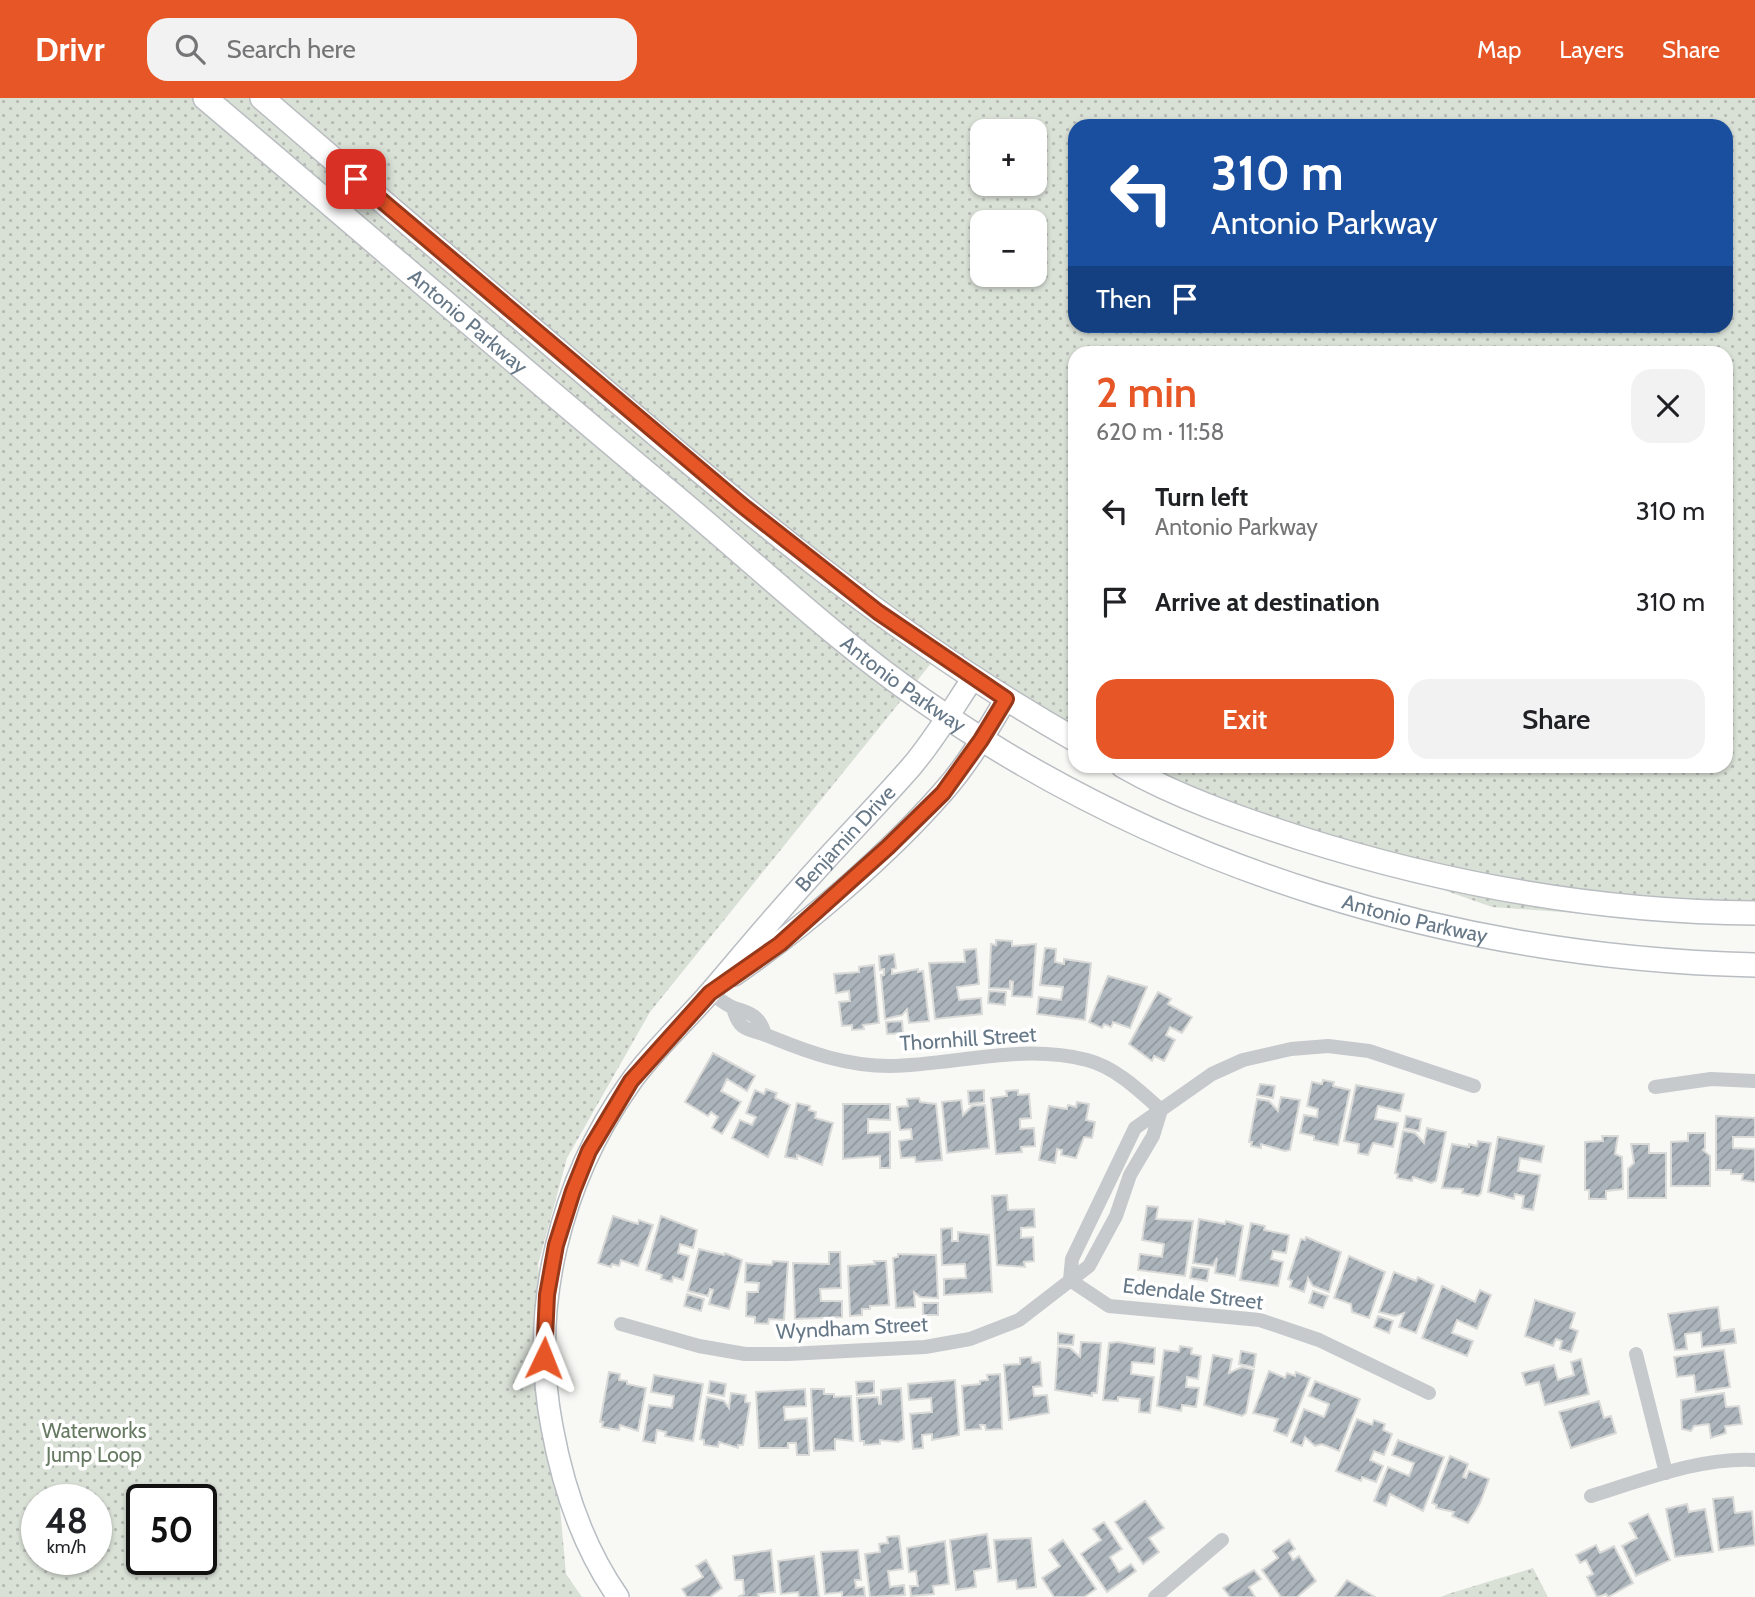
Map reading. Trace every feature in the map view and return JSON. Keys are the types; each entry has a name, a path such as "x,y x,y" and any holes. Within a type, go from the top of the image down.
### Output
{"main road":[{"name":"Antonio Parkway","path":"205,98 725,538 819,622 947,717 1052,781 1147,829 1236,866 1348,903 1454,932 1549,949 1649,960 1755,965"},
{"name":"Antonio Parkway","path":"262,98 562,355 779,535 878,612 973,678 1068,735"},
{"name":"Benjamin Drive","path":"618,1597 585,1540 556,1450 544,1377 547,1295 556,1245 589,1151 631,1081 801,887 912,766 973,678"},
{"name":"Benjamin Drive","path":"710,993 780,944 888,847 943,793 1006,699"},
{"path":"1139,773 1254,823 1386,864 1465,883 1578,902 1669,910 1755,913"}],"street":[{"name":"Thornhill Street","path":"710,993 733,1008 747,1009 761,1022 765,1035 822,1058 889,1066 980,1055 1047,1055 1088,1060 1130,1082 1161,1110"},
{"path":"1070,1280 1072,1259 1135,1128 1212,1074 1243,1060 1291,1049 1328,1046 1369,1051 1474,1086"},
{"path":"1655,1087 1712,1080 1755,1081"},
{"name":"Wyndham Street","path":"621,1324 699,1346 745,1354 925,1347 970,1339 1019,1320 1070,1280"},
{"name":"Edendale Street","path":"1070,1280 1109,1306 1260,1321 1319,1340 1429,1393"},
{"path":"1636,1354 1666,1473"},
{"path":"1591,1496 1666,1473 1732,1459 1755,1460"},
{"path":"1155,1597 1222,1540"}],"green space":[{"name":"Waterworks Jump Loop","path":"0,98 1755,98 1755,926 1492,907 1128,779 1118,773 1733,773 1733,346 1068,346 1068,738 941,651 650,1012 567,1158 538,1265 566,1574 582,1597 0,1597"},
{"path":"1533,1568 1548,1597 1441,1597 1448,1594"}],"building":[{"path":"996,940 1012,941 1012,946 1036,944 1032,997 1012,996 1013,982 1010,981 1010,989 989,988 991,944 996,945"},
{"path":"1045,948 1056,949 1055,962 1064,964 1064,959 1091,963 1085,1020 1037,1014 1039,997 1061,1000 1063,987 1040,985"},
{"path":"976,949 979,984 957,987 959,1000 981,998 982,1014 935,1019 929,963 965,962 964,950"},
{"path":"894,954 896,968 892,969 892,974 918,969 918,972 923,971 929,1021 909,1023 907,1009 902,1015 885,1019 881,975 884,975 884,969 880,970 879,956"},
{"path":"874,965 879,1023 852,1030 852,1025 842,1026 839,1002 850,1001 849,991 836,993 834,974 859,972 859,967"},
{"path":"1108,976 1147,987 1130,1028 1113,1022 1111,1027 1104,1024 1102,1028 1089,1022"},
{"path":"989,991 1006,992 1005,1005 988,1003"},
{"path":"1158,992 1171,999 1168,1004 1192,1017 1182,1033 1170,1027 1166,1035 1175,1040 1164,1061 1154,1056 1152,1061 1129,1044"},
{"path":"902,1021 903,1033 887,1034 886,1022"},
{"path":"713,1053 755,1076 747,1091 727,1079 721,1091 741,1102 722,1134 712,1128 718,1117 711,1112 708,1116 685,1102"},
{"path":"1323,1080 1334,1082 1333,1086 1350,1090 1338,1145 1314,1140 1314,1136 1300,1133 1304,1115 1317,1117 1318,1109 1307,1106 1312,1082 1322,1084"},
{"path":"1260,1084 1275,1086 1273,1098 1257,1095"},
{"path":"1356,1085 1404,1094 1400,1111 1378,1106 1375,1119 1398,1123 1393,1147 1373,1143 1368,1155 1358,1153 1359,1144 1344,1141"},
{"path":"766,1089 777,1093 775,1098 790,1105 768,1157 732,1138 740,1120 752,1125 756,1117 746,1113 755,1090 764,1094"},
{"path":"984,1090 984,1102 969,1104 968,1091"},
{"path":"1018,1090 1018,1095 1029,1094 1031,1118 1020,1119 1020,1129 1034,1128 1035,1146 1021,1147 1022,1152 996,1154 991,1098 1007,1096 1006,1091"},
{"path":"1281,1097 1300,1100 1290,1150 1261,1144 1261,1148 1251,1146 1252,1142 1249,1142 1257,1099 1269,1101 1278,1111"},
{"path":"919,1098 920,1102 936,1104 942,1160 916,1162 915,1157 901,1158 899,1141 912,1139 911,1129 900,1130 897,1107 908,1106 907,1099"},
{"path":"961,1100 963,1115 972,1106 985,1105 989,1148 947,1153 942,1102"},
{"path":"1077,1102 1089,1104 1086,1120 1095,1122 1092,1138 1084,1137 1076,1158 1061,1155 1062,1150 1057,1149 1055,1163 1039,1160 1049,1106 1067,1109 1068,1105 1076,1107"},
{"path":"797,1103 810,1106 809,1110 816,1112 815,1118 833,1123 822,1165 797,1155 797,1159 785,1157"},
{"path":"843,1104 890,1104 890,1120 868,1119 868,1133 890,1132 890,1168 880,1168 880,1156 843,1159"},
{"path":"1406,1116 1421,1119 1419,1131 1404,1128"},
{"path":"1716,1116 1755,1118 1755,1137 1733,1137 1733,1148 1755,1149 1755,1182 1742,1180 1743,1174 1731,1174 1731,1170 1716,1170"},
{"path":"1427,1128 1446,1132 1436,1181 1431,1183 1413,1177 1412,1181 1397,1178 1398,1174 1395,1173 1403,1131 1415,1133 1424,1143"},
{"path":"1688,1133 1705,1133 1703,1150 1710,1156 1710,1186 1671,1186 1671,1142 1688,1141"},
{"path":"1602,1136 1618,1136 1615,1154 1622,1157 1623,1189 1606,1191 1606,1199 1589,1199 1589,1190 1585,1190 1585,1142 1603,1141"},
{"path":"1498,1137 1544,1146 1541,1162 1520,1158 1518,1171 1540,1175 1533,1210 1522,1208 1524,1196 1515,1194 1514,1199 1488,1192"},
{"path":"1478,1141 1491,1143 1481,1193 1478,1196 1462,1193 1463,1189 1442,1188 1452,1144 1469,1147 1469,1144 1477,1146"},
{"path":"1631,1144 1649,1144 1649,1153 1666,1153 1666,1198 1628,1198 1628,1169 1634,1163"},
{"path":"1007,1195 1008,1210 1034,1209 1035,1227 1021,1228 1021,1238 1033,1237 1034,1261 1024,1262 1025,1267 997,1265 992,1196"},
{"path":"1147,1206 1158,1207 1156,1219 1193,1221 1185,1276 1138,1270 1140,1254 1162,1257 1164,1244 1142,1240"},
{"path":"613,1216 638,1224 639,1220 653,1225 638,1266 621,1260 619,1266 612,1264 611,1267 598,1263"},
{"path":"661,1216 697,1230 693,1248 680,1244 678,1253 689,1256 683,1280 673,1277 672,1282 661,1279 662,1275 646,1270"},
{"path":"1199,1219 1225,1224 1226,1221 1243,1226 1235,1276 1215,1273 1217,1258 1213,1266 1193,1263"},
{"path":"1251,1223 1265,1226 1264,1230 1289,1235 1286,1253 1273,1251 1271,1259 1283,1262 1278,1286 1240,1280"},
{"path":"952,1228 952,1241 958,1241 958,1232 989,1235 992,1292 944,1295 944,1279 966,1278 965,1264 942,1265 941,1229"},
{"path":"1306,1237 1341,1252 1329,1292 1313,1286 1308,1278 1304,1292 1290,1287 1292,1281 1288,1279 1301,1239 1305,1240"},
{"path":"699,1249 724,1255 725,1253 742,1260 729,1309 709,1304 713,1290 710,1289 708,1296 688,1291"},
{"path":"829,1252 840,1252 841,1288 820,1289 821,1301 842,1301 842,1317 795,1319 793,1263 829,1264"},
{"path":"898,1254 936,1255 938,1298 920,1297 914,1292 915,1307 896,1308 893,1258 898,1257"},
{"path":"1349,1256 1385,1272 1369,1318 1352,1312 1351,1304 1334,1298"},
{"path":"773,1261 788,1262 784,1320 769,1319 768,1324 755,1323 755,1317 746,1316 747,1292 758,1292 759,1283 745,1282 746,1263 772,1265"},
{"path":"874,1261 886,1261 889,1305 870,1306 870,1309 862,1309 862,1315 850,1316 848,1266 875,1264"},
{"path":"1192,1267 1209,1269 1207,1281 1190,1278"},
{"path":"1394,1272 1416,1281 1418,1277 1434,1285 1416,1333 1399,1327 1404,1313 1395,1316 1379,1312"},
{"path":"1442,1286 1475,1302 1480,1290 1491,1295 1477,1329 1457,1320 1452,1333 1473,1341 1467,1356 1422,1338"},
{"path":"1313,1291 1328,1296 1323,1308 1309,1303"},
{"path":"687,1294 704,1299 701,1311 684,1306"},
{"path":"1535,1300 1575,1313 1570,1328 1578,1331 1571,1352 1560,1349 1562,1341 1556,1339 1553,1346 1525,1336"},
{"path":"923,1303 938,1303 938,1315 923,1315"},
{"path":"1718,1307 1721,1331 1734,1329 1736,1343 1702,1347 1701,1332 1685,1334 1687,1349 1675,1350 1668,1314"},
{"path":"1378,1316 1393,1321 1389,1333 1374,1327"},
{"path":"1058,1333 1074,1335 1073,1345 1058,1344"},
{"path":"1081,1342 1101,1343 1097,1393 1092,1393 1092,1396 1055,1390 1058,1347 1070,1348 1080,1357"},
{"path":"1109,1343 1155,1348 1154,1364 1132,1362 1131,1374 1154,1377 1150,1413 1139,1412 1140,1399 1118,1397 1118,1401 1103,1400"},
{"path":"1180,1346 1192,1348 1191,1354 1201,1356 1198,1379 1187,1377 1186,1387 1199,1388 1196,1407 1182,1405 1181,1411 1157,1406 1164,1350 1179,1352"},
{"path":"1724,1350 1730,1387 1696,1392 1694,1375 1677,1377 1674,1357"},
{"path":"1241,1351 1256,1354 1254,1367 1239,1364"},
{"path":"1213,1355 1232,1359 1229,1373 1242,1367 1254,1370 1246,1413 1242,1416 1204,1405"},
{"path":"1031,1357 1032,1363 1040,1362 1042,1386 1033,1387 1034,1396 1047,1395 1049,1413 1009,1420 1004,1365 1020,1364 1020,1358"},
{"path":"1581,1359 1589,1394 1545,1405 1539,1382 1526,1385 1522,1373 1554,1365 1558,1380 1574,1375 1571,1362"},
{"path":"1269,1371 1285,1378 1287,1373 1295,1376 1296,1372 1310,1378 1287,1436 1274,1431 1278,1419 1253,1413"},
{"path":"609,1372 620,1374 619,1380 627,1381 627,1384 646,1388 638,1431 620,1425 619,1430 602,1427 603,1422 600,1422"},
{"path":"1000,1374 1002,1429 986,1430 985,1425 980,1425 981,1429 965,1430 962,1386 980,1384 980,1381 988,1380 987,1375"},
{"path":"654,1375 703,1384 693,1441 665,1436 666,1432 657,1430 655,1443 643,1441 649,1405 672,1408 674,1396 651,1392"},
{"path":"955,1380 959,1435 932,1440 932,1434 922,1435 923,1448 913,1449 910,1414 932,1412 931,1398 909,1400 908,1384"},
{"path":"710,1381 726,1384 724,1396 708,1393"},
{"path":"874,1381 874,1393 857,1395 856,1382"},
{"path":"1315,1381 1360,1399 1339,1451 1322,1444 1315,1446 1305,1437 1302,1446 1291,1442 1304,1409 1324,1417 1329,1404 1309,1396"},
{"path":"901,1388 904,1439 898,1442 880,1440 880,1444 864,1445 864,1441 860,1441 857,1398 878,1397 881,1404 881,1390"},
{"path":"805,1389 806,1406 784,1407 785,1420 807,1418 809,1455 797,1455 796,1443 788,1443 788,1448 759,1448 756,1392"},
{"path":"811,1389 824,1389 824,1394 834,1394 834,1397 851,1396 853,1441 835,1439 835,1450 814,1451"},
{"path":"731,1393 746,1395 745,1402 750,1403 743,1445 738,1445 738,1448 719,1442 718,1447 704,1445 704,1440 700,1439 707,1397 724,1401 729,1408"},
{"path":"1724,1393 1726,1407 1739,1406 1742,1424 1725,1426 1726,1433 1711,1438 1709,1424 1694,1426 1691,1431 1682,1429 1681,1400"},
{"path":"1599,1401 1604,1418 1611,1416 1616,1433 1571,1448 1559,1412"},
{"path":"1357,1419 1372,1425 1374,1420 1385,1424 1383,1430 1392,1434 1384,1455 1374,1451 1370,1460 1383,1466 1376,1482 1362,1477 1361,1481 1336,1471"},
{"path":"1398,1440 1444,1457 1423,1511 1390,1494 1386,1506 1374,1501 1388,1467 1409,1476 1414,1463 1392,1455"},
{"path":"1450,1456 1468,1464 1463,1477 1466,1478 1469,1471 1489,1479 1480,1503 1468,1523 1452,1516 1454,1512 1436,1508 1437,1505 1432,1503"},
{"path":"1733,1497 1735,1513 1752,1511 1755,1545 1719,1550 1713,1499"},
{"path":"1145,1501 1164,1528 1149,1538 1159,1552 1143,1564 1115,1522"},
{"path":"1687,1504 1689,1512 1705,1509 1713,1552 1675,1557 1666,1509"},
{"path":"1648,1514 1670,1560 1636,1576 1622,1546 1637,1538 1629,1523"},
{"path":"1104,1522 1122,1549 1110,1557 1119,1572 1131,1564 1136,1571 1107,1592 1081,1554 1101,1540 1093,1529"},
{"path":"987,1534 991,1568 974,1571 976,1587 956,1590 950,1540"},
{"path":"899,1536 903,1569 888,1571 890,1587 904,1585 905,1595 870,1597 865,1554 880,1552 879,1544 888,1543 887,1537"},
{"path":"1031,1538 1036,1587 1017,1589 1016,1580 998,1582 994,1540"},
{"path":"1063,1540 1096,1589 1084,1597 1054,1597 1042,1578 1060,1566 1049,1550"},
{"path":"1289,1540 1295,1549 1289,1553 1293,1560 1299,1556 1316,1581 1297,1597 1281,1597 1262,1570 1278,1558 1273,1551"},
{"path":"945,1541 949,1584 933,1586 934,1594 911,1596 910,1586 918,1586 916,1571 909,1572 907,1548"},
{"path":"1596,1545 1600,1553 1614,1546 1633,1583 1608,1597 1606,1594 1597,1597 1587,1577 1593,1574 1586,1560 1580,1563 1576,1555"},
{"path":"771,1550 775,1592 758,1594 759,1597 738,1597 744,1594 743,1580 735,1580 733,1556"},
{"path":"858,1550 861,1580 855,1580 856,1588 864,1587 865,1596 842,1597 842,1592 825,1594 821,1552"},
{"path":"814,1556 819,1597 799,1597 798,1592 781,1594 778,1561"},
{"path":"706,1560 722,1588 710,1597 687,1597 682,1589 703,1577 696,1566"},
{"path":"1254,1570 1261,1579 1249,1587 1255,1597 1230,1597 1223,1588"},
{"path":"1347,1580 1375,1597 1335,1597"}],"route":[{"path":"356,179 743,506 878,612 1006,699 943,793 888,847 780,944 710,993 631,1081 589,1151 556,1245 547,1295 544,1358"}]}
